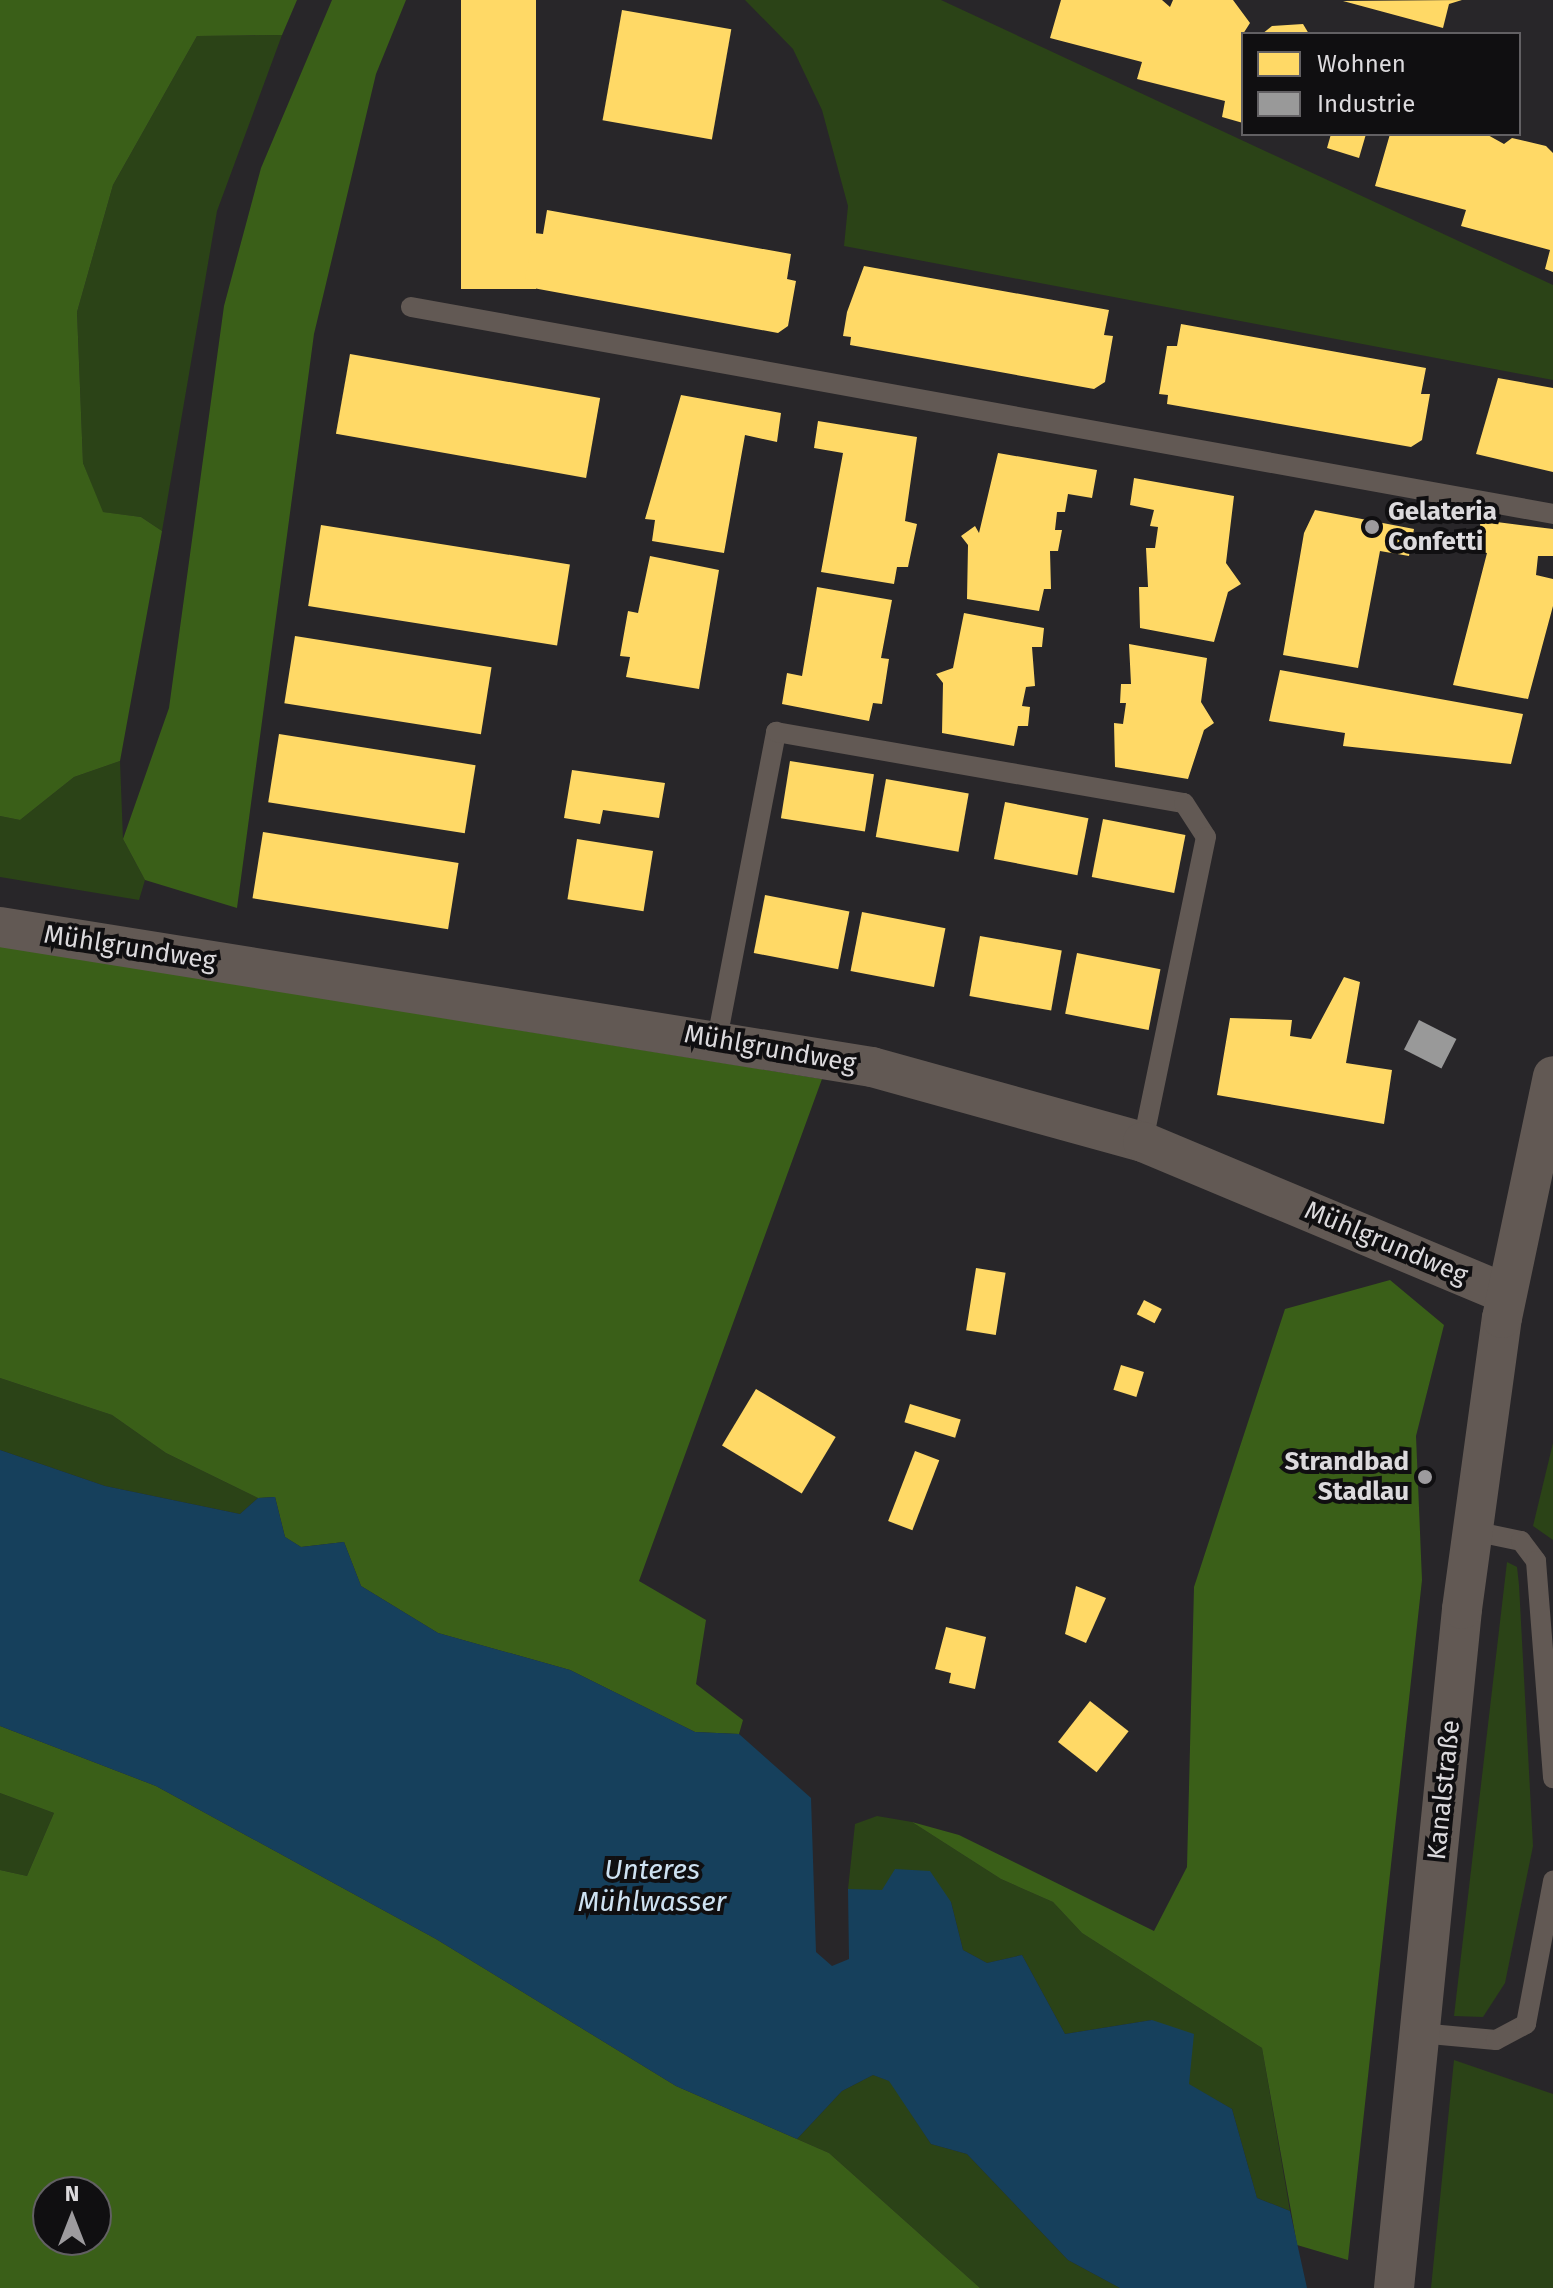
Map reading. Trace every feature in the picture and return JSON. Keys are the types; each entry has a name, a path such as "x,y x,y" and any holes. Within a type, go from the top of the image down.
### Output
{"street":[{"name":"Mühlgrundweg","path":"0,927 717,1039 872,1067 1143,1142 1507,1294"},
{"name":"Kanalstraße","path":"1394,2288 1473,1531 1507,1294 1553,1076"}],"lane":[{"path":"411,307 1553,514"},
{"path":"717,1039 776,732 1184,803 1206,837 1143,1142"},
{"path":"1473,1531 1521,1541 1536,1561 1553,1778"},
{"path":"1419,2033 1496,2040 1526,2024 1553,1881"}],"green space":[{"path":"0,0 297,0 282,35 197,36 113,185 77,312 83,463 103,512 141,517 162,531 120,761 74,777 20,820 0,816"},
{"path":"332,0 406,0 376,74 314,334 237,908 145,880 123,839 169,708 224,306 261,168"},
{"path":"745,0 941,0 1553,285 1553,380 844,246 848,206 822,110 793,49"},
{"path":"282,35 217,211 162,531 141,517 102,512 83,463 77,312 113,185 197,36"},
{"path":"120,761 123,839 145,880 139,900 0,877 0,816 20,820 74,777"},
{"path":"0,946 822,1079 639,1581 706,1620 696,1684 743,1720 739,1734 695,1732 570,1670 438,1633 361,1586 344,1542 301,1547 285,1537 275,1497 258,1498 166,1453 112,1415 0,1378"},
{"path":"1390,1280 1444,1325 1416,1436 1422,1580 1348,2260 1297,2245 1262,2048 1082,1933 1053,1902 1001,1879 912,1822 959,1835 1154,1931 1187,1867 1194,1587 1285,1309"},
{"path":"0,1378 112,1415 166,1453 258,1498 240,1514 105,1486 0,1450"},
{"path":"1553,1443 1553,1540 1533,1526"},
{"path":"1507,1562 1517,1567 1519,1585 1533,1846 1505,1983 1483,2017 1454,2016"},
{"path":"0,1726 156,1786 436,1939 676,2086 829,2153 980,2288 0,2288 0,1870 27,1876 54,1813 0,1793"},
{"path":"0,1793 54,1813 27,1876 0,1870"},
{"path":"877,1816 912,1822 1001,1879 1053,1902 1082,1933 1262,2048 1290,2211 1257,2198 1232,2109 1188,2084 1152,2020 1065,2034 1022,1955 987,1963 963,1950 951,1902 848,1889 855,1824"},
{"path":"1454,2060 1553,2094 1553,2288 1431,2288"},
{"path":"873,2075 890,2081 931,2144 967,2154 1068,2260 1120,2288 980,2288 829,2153 797,2139 842,2091"}],"water":[{"name":"Unteres Mühlwasser","path":"0,1450 105,1486 240,1514 258,1498 275,1497 285,1537 301,1547 344,1542 361,1586 438,1633 570,1670 695,1732 739,1734 811,1798 816,1952 832,1966 849,1959 848,1889 882,1890 895,1869 930,1871 951,1902 963,1950 987,1963 1022,1955 1065,2034 1152,2020 1194,2034 1189,2084 1232,2109 1257,2198 1290,2211 1307,2288 1120,2288 1068,2260 967,2154 931,2144 889,2081 873,2075 842,2091 797,2139 676,2086 436,1939 156,1786 0,1726"}],"building: Wohnen":[{"path":"461,0 536,0 536,289 461,289"},
{"path":"1061,0 1162,0 1170,7 1173,0 1233,0 1250,23 1241,32 1241,122 1222,117 1225,101 1137,79 1142,62 1050,38"},
{"path":"1462,0 1449,4 1443,28 1343,1"},
{"path":"622,10 731,29 712,140 603,120"},
{"path":"1303,24 1308,32 1264,32 1272,26"},
{"path":"1330,136 1365,136 1359,158 1327,148"},
{"path":"1389,136 1490,136 1504,144 1512,138 1546,146 1553,153 1553,272 1545,269 1550,250 1461,226 1466,210 1375,186"},
{"path":"547,210 791,254 787,279 796,281 788,326 778,333 533,288 534,280 525,279 534,233 543,234"},
{"path":"864,266 1109,310 1104,335 1113,336 1105,382 1094,389 850,345 851,337 843,336 847,312"},
{"path":"1181,324 1426,368 1421,394 1430,394 1422,440 1411,447 1167,404 1168,395 1159,394 1167,346 1177,346"},
{"path":"350,354 600,398 586,478 336,434"},
{"path":"1498,378 1553,388 1553,472 1476,454"},
{"path":"681,395 781,413 777,442 745,435 724,553 652,541 655,520 645,519"},
{"path":"818,421 917,437 905,521 917,524 908,567 897,567 894,584 821,572 843,453 814,448"},
{"path":"998,453 1097,470 1092,498 1068,494 1065,512 1057,512 1055,530 1062,530 1058,551 1050,551 1051,589 1044,589 1039,611 967,599 968,545 961,536 975,526 979,533"},
{"path":"1134,478 1234,496 1226,563 1241,584 1228,592 1214,642 1140,628 1139,587 1148,587 1146,548 1155,548 1158,527 1150,526 1154,510 1130,505"},
{"path":"1315,510 1414,529 1409,556 1380,551 1358,668 1283,655 1304,533"},
{"path":"1481,520 1553,529 1553,556 1538,556 1536,575 1553,579 1553,606 1528,699 1453,685 1487,553 1475,551"},
{"path":"321,525 570,564 557,645 308,606"},
{"path":"650,556 719,570 699,689 626,677 630,657 620,656 628,611 638,613"},
{"path":"817,587 892,600 881,658 889,659 882,704 873,703 869,721 782,704 787,673 802,676"},
{"path":"964,613 1044,628 1042,647 1032,647 1035,686 1026,687 1022,706 1030,707 1028,726 1018,726 1014,746 942,733 943,683 936,674 953,668"},
{"path":"295,636 492,667 481,734 284,703"},
{"path":"1129,644 1207,658 1201,702 1214,723 1204,730 1188,779 1115,767 1114,723 1123,724 1126,703 1120,703 1121,684 1131,684"},
{"path":"1280,670 1523,714 1511,764 1343,746 1345,733 1269,721"},
{"path":"279,734 476,765 465,833 268,802"},
{"path":"790,761 874,774 865,832 781,818"},
{"path":"572,770 665,783 659,818 603,810 600,824 564,818"},
{"path":"886,779 969,794 958,852 876,837"},
{"path":"1005,802 1088,818 1077,875 994,859"},
{"path":"1103,819 1185,835 1174,893 1092,877"},
{"path":"263,832 459,863 448,929 253,898"},
{"path":"577,839 653,851 644,911 567,899"},
{"path":"765,895 849,911 838,969 754,953"},
{"path":"862,912 945,928 934,987 851,971"},
{"path":"980,936 1062,950 1051,1010 969,996"},
{"path":"1077,953 1160,969 1149,1030 1065,1014"},
{"path":"1344,977 1360,982 1346,1063 1392,1070 1384,1124 1217,1095 1230,1018 1292,1020 1290,1036 1311,1039"},
{"path":"976,1268 1006,1273 996,1335 966,1330"},
{"path":"1144,1300 1162,1309 1155,1323 1137,1314"},
{"path":"1121,1365 1144,1372 1136,1397 1113,1390"},
{"path":"756,1389 836,1437 802,1493 722,1446"},
{"path":"910,1404 961,1419 955,1438 904,1422"},
{"path":"915,1451 939,1460 912,1530 888,1521"},
{"path":"1076,1586 1106,1598 1086,1643 1065,1634"},
{"path":"946,1627 986,1637 975,1689 949,1683 951,1673 935,1669"},
{"path":"1090,1701 1129,1731 1097,1772 1058,1742"}],"building: Industrie":[{"path":"1419,1020 1456,1039 1441,1068 1404,1049"}],"place":[{"name":"Gelateria Confetti","path":"1372,527"},
{"name":"Strandbad Stadlau","path":"1425,1477"}]}
